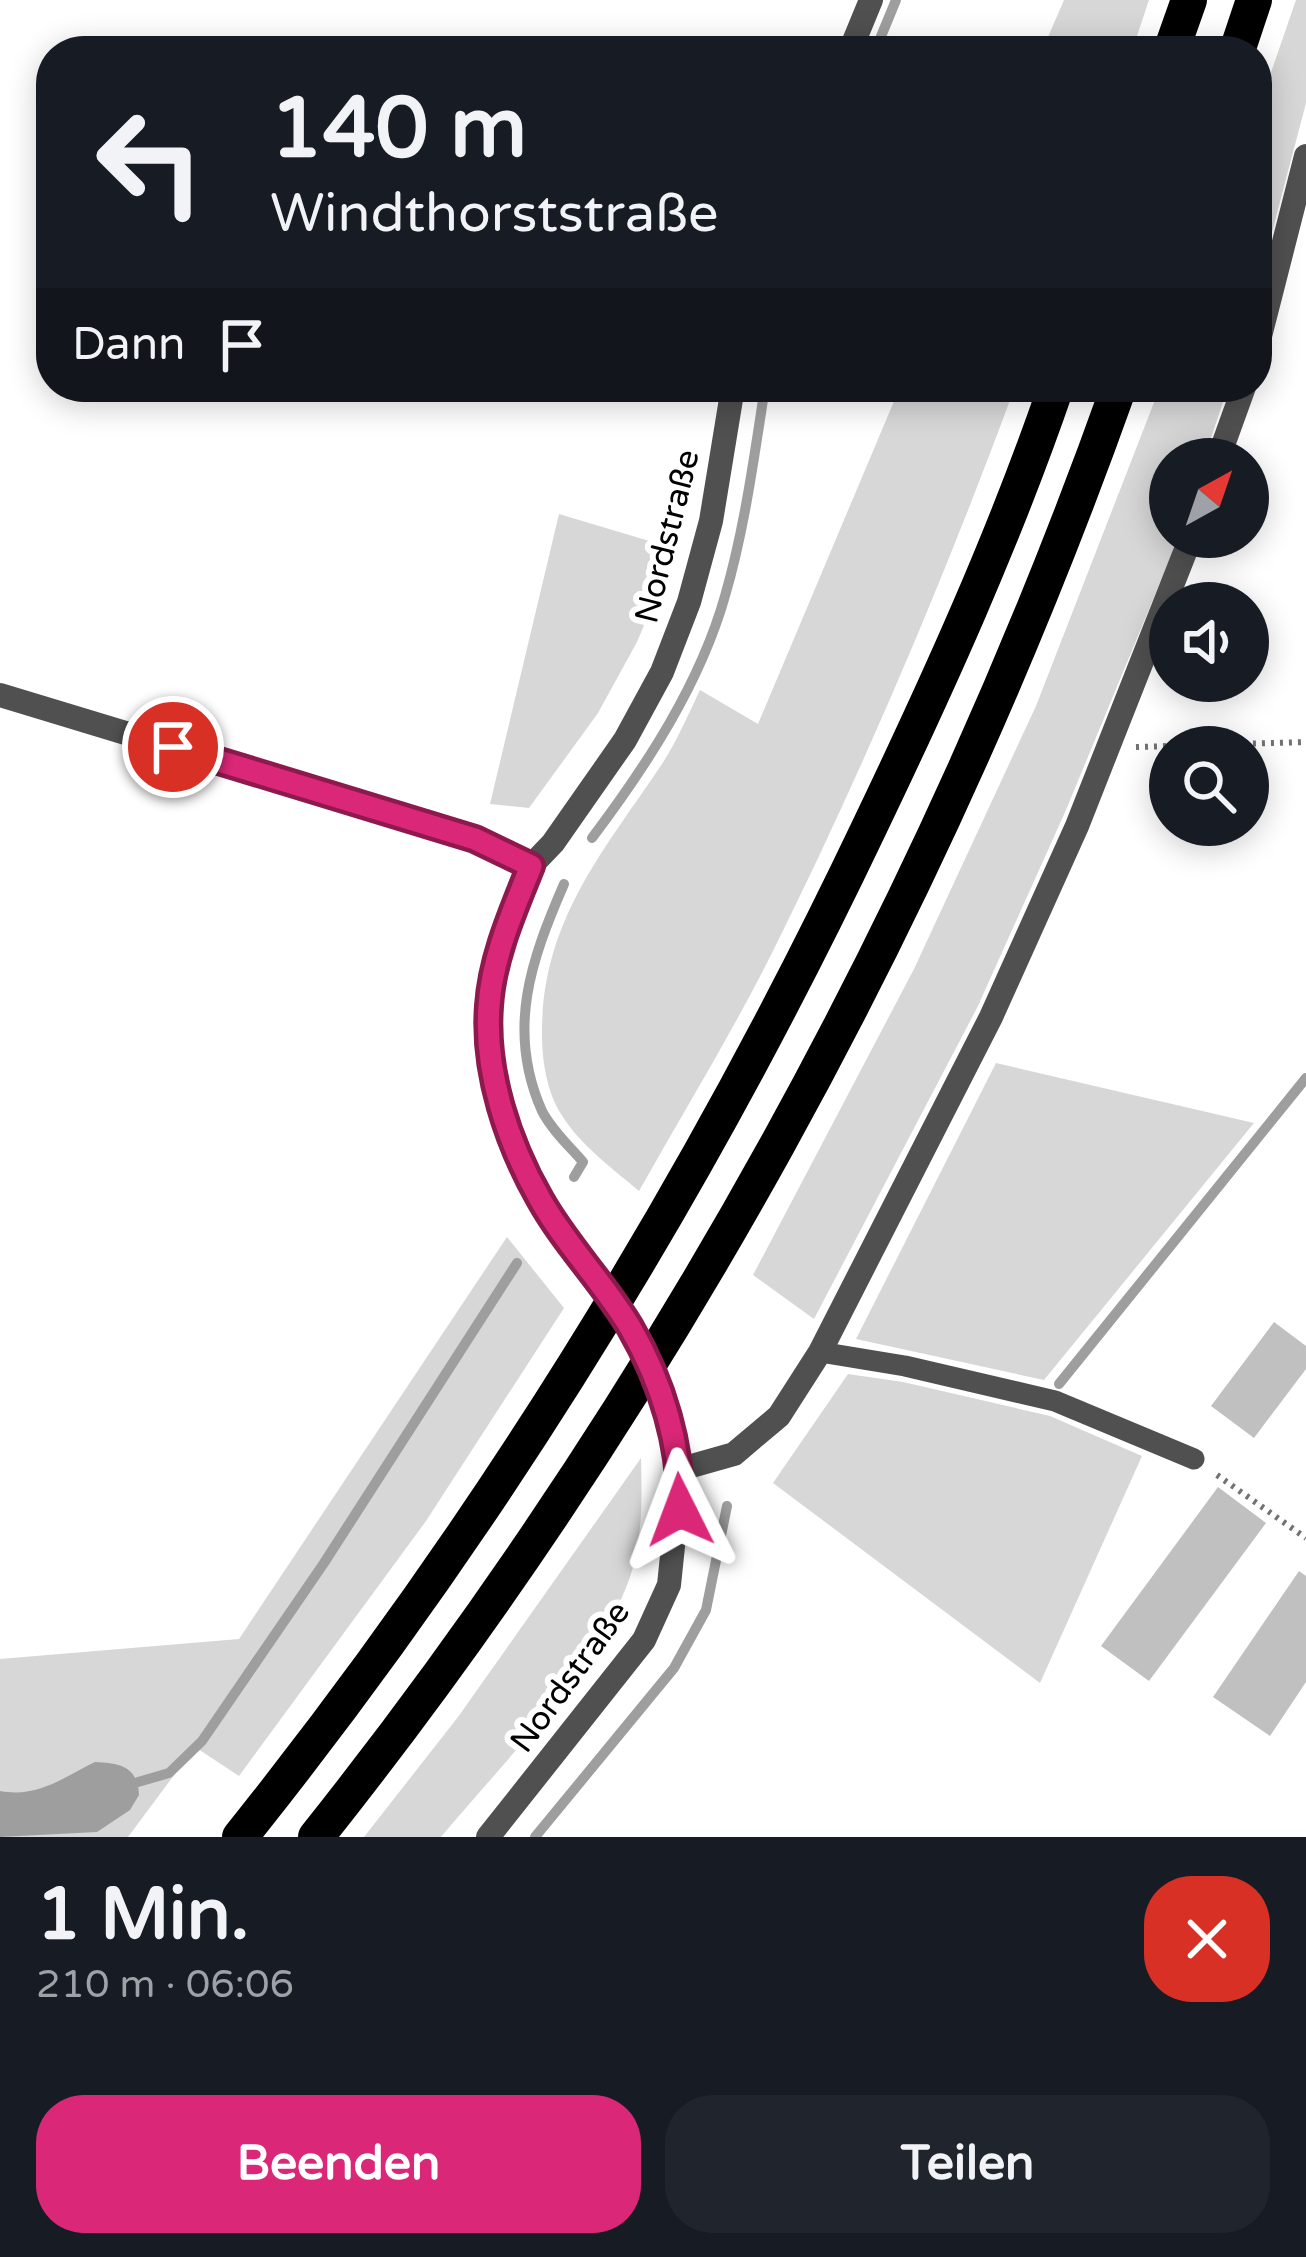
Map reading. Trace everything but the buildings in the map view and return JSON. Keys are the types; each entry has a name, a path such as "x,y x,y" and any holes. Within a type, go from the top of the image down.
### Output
{"highway":[{"path":"1177,36 1189,0"},
{"path":"1242,36 1254,0"},
{"path":"240,1837 397,1636 617,1300 697,1164 814,943 940,681 1050,402"},
{"path":"316,1837 542,1531 739,1215 872,962 999,693 1113,402"}],"street":[{"path":"856,36 871,0"},
{"path":"1272,290 1306,157"},
{"name":"Nordstraße","path":"488,1837 644,1640 669,1585 681,1469 664,1401 631,1328 541,1201 513,1144 492,1073 489,1006 503,937 531,866 553,843 625,740 662,672 689,602 711,521 731,402"},
{"path":"1226,438 1239,402"},
{"path":"681,1469 734,1454 779,1416 820,1352 991,1017 1077,826 1183,558"},
{"path":"0,695 475,839 531,866"}],"lane":[{"path":"820,1352 1055,1401 1194,1459"}],"path":[{"path":"1107,748 1306,742"},
{"path":"1194,1459 1306,1538"}],"shaded area":[{"path":"1064,0 1149,0 1137,36 1048,36"},
{"path":"1296,0 1306,0 1306,103 1272,232 1272,70"},
{"path":"894,402 1009,402 931,602 807,882 757,982 639,1191 577,1136 552,1096 542,1035 552,957 580,890 667,755 700,690 758,724"},
{"path":"1154,402 1223,402 1211,438 1149,438 1149,558 1170,558 1160,582 1149,582 1149,609 977,1008 814,1319 753,1275 914,969 1036,706"},
{"path":"559,514 676,549 637,642 598,713 529,808 490,804"},
{"path":"996,1063 1254,1123 1044,1380 856,1339"},
{"path":"507,1237 564,1308 426,1521 239,1776 195,1747 128,1837 0,1837 0,1659 239,1639"},
{"path":"848,1374 1050,1416 1142,1456 1040,1683 773,1483"},
{"path":"641,1458 639,1533 630,1577 596,1646 573,1680 441,1837 364,1837 458,1717"},
{"path":"95,1762 131,1772 139,1795 130,1810 97,1832 0,1837 0,1791 38,1789"}],"waterway":[{"path":"881,36 896,0"},
{"path":"592,838 670,723 714,629 738,544 763,402"},
{"path":"564,884 533,968 524,1024 531,1081 542,1111 583,1162 574,1177"},
{"path":"1059,1384 1306,1078"},
{"path":"138,1782 169,1773 202,1741 324,1563 517,1263"},
{"path":"535,1837 674,1668 706,1610 727,1506"}],"route":[{"path":"173,747 475,839 531,866 503,937 489,1006 492,1073 513,1144 541,1201 631,1328 664,1401 681,1469 680,1510"}]}
